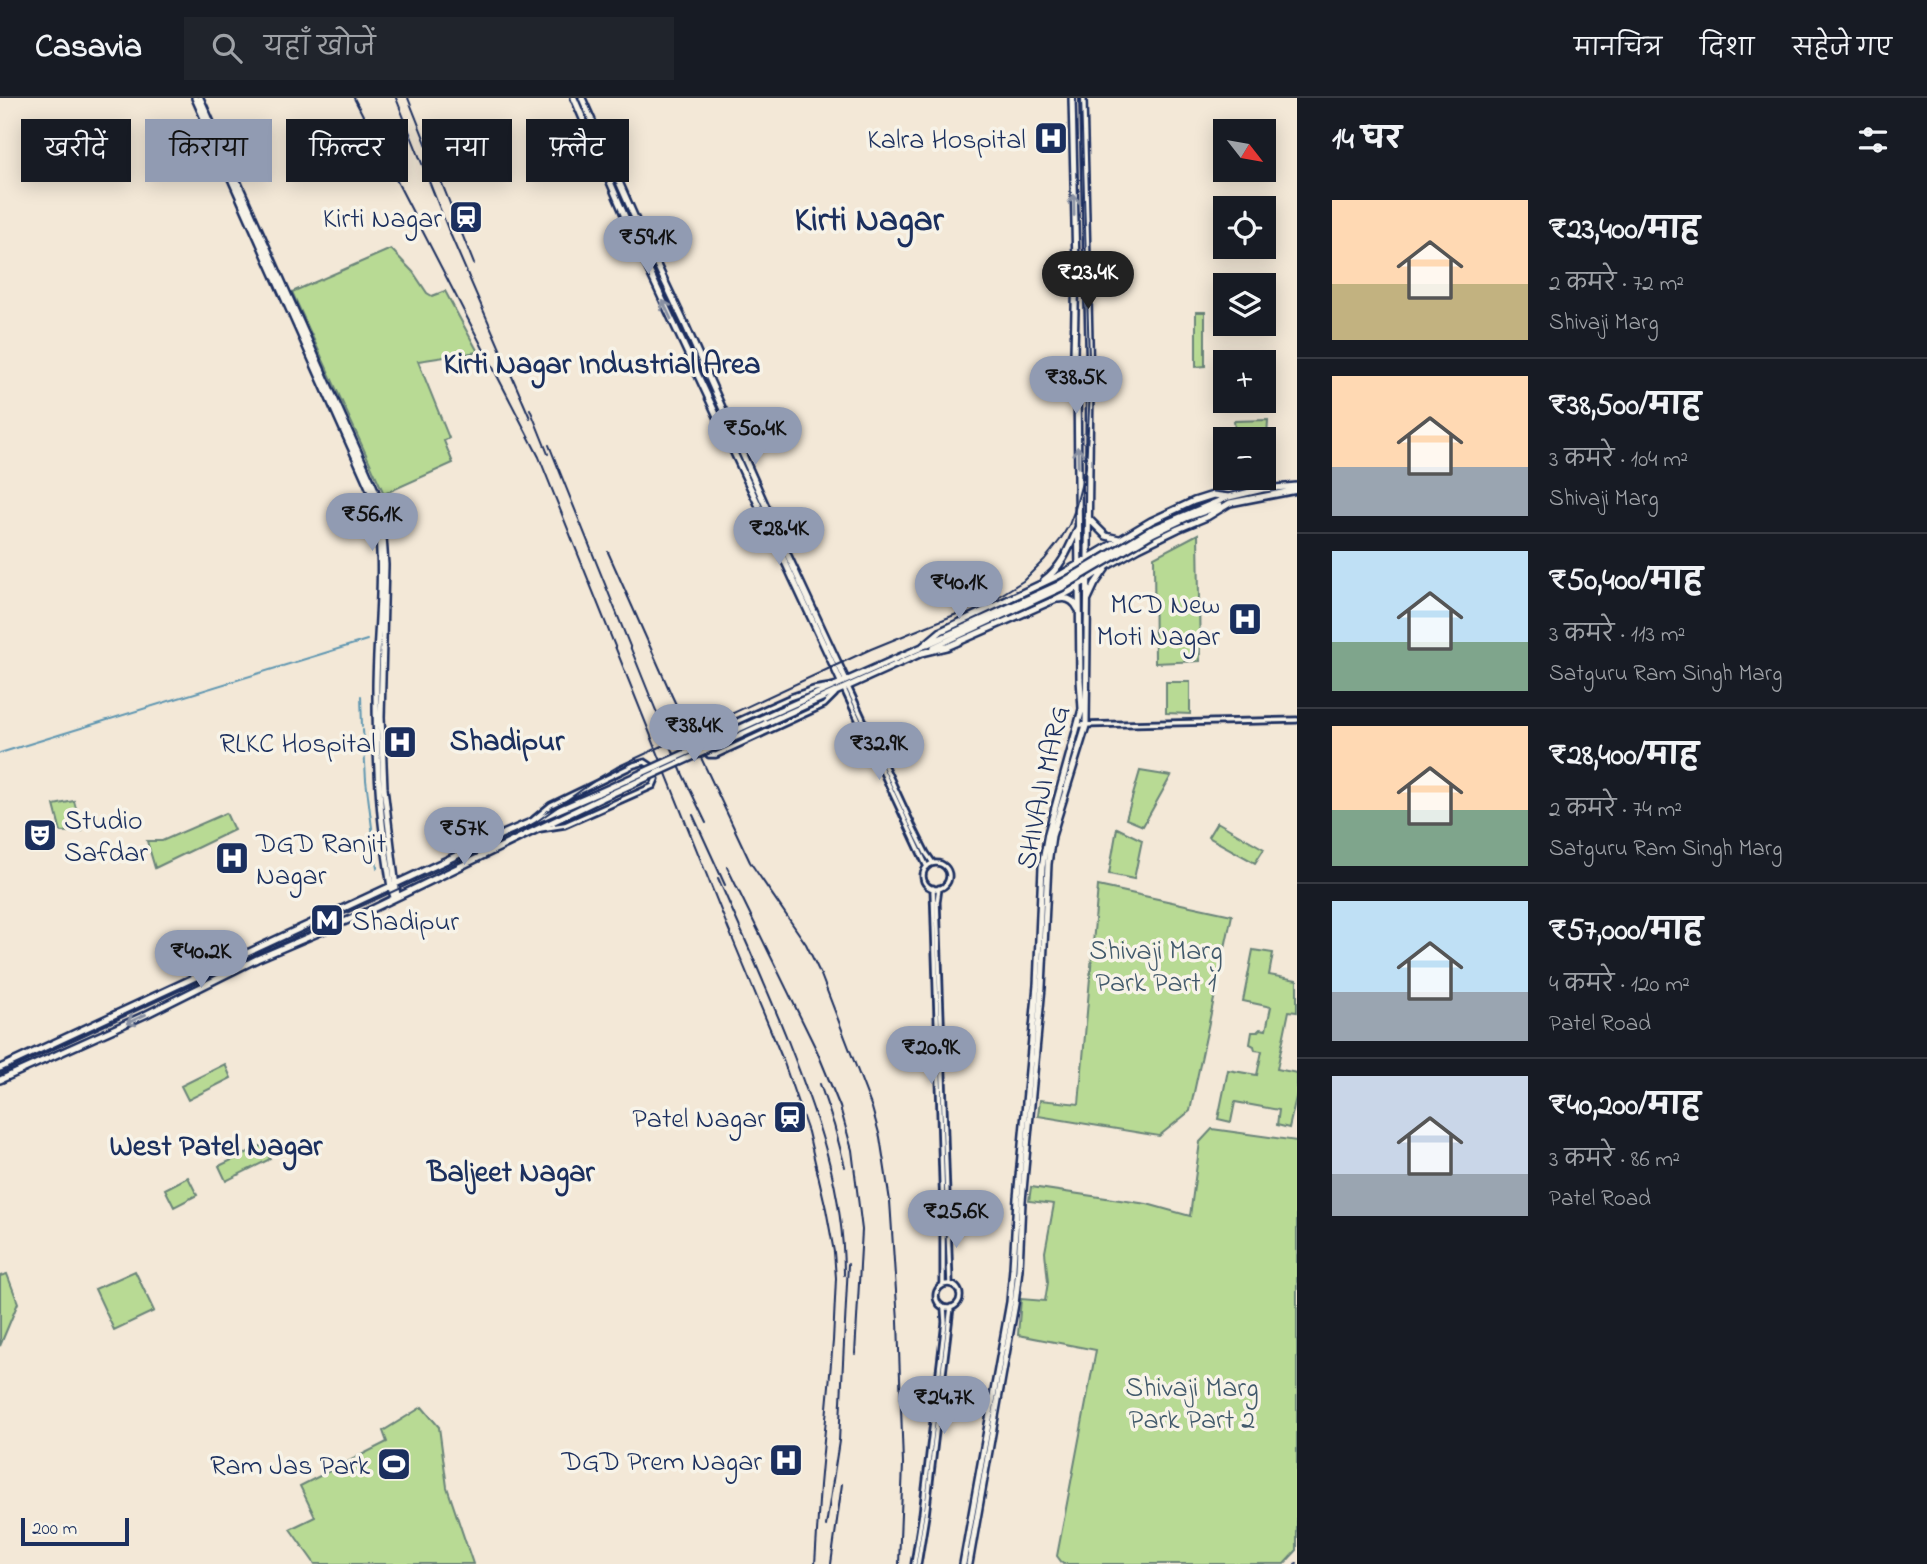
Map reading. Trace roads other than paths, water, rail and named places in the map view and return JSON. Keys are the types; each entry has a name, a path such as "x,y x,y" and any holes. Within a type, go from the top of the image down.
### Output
{"main road":[{"path":"198,98 371,492 376,509 380,564 376,723 380,803 395,896"},
{"path":"574,98 638,247 845,684"},
{"path":"583,98 845,684"},
{"name":"SHIVAJI MARG","path":"963,1564 1010,1302 1037,985 1042,867 1048,834 1082,709 1077,379 1074,354 1076,265 1072,98"},
{"name":"SHIVAJI MARG","path":"969,1564 1010,1338 1019,1269 1052,836 1086,726 1090,380 1083,98"},
{"path":"0,1080 145,1015 257,959 358,916 600,796 779,714 834,685 845,684 1061,589 1151,532 1229,500 1264,489 1297,488"},
{"path":"922,650 940,631 1035,587 1132,532 1194,501 1213,495 1229,500"},
{"path":"1054,600 1139,548 1208,517 1229,500"},
{"path":"1088,518 1106,536 1119,540"},
{"path":"1035,587 1055,572 1079,525"},
{"path":"1132,532 1139,548"},
{"path":"1087,601 1108,565"},
{"path":"1035,587 1044,587 1048,592 1048,599 1043,604"},
{"path":"922,650 947,647 1054,600 1069,599 1080,611"},
{"path":"779,714 837,692 845,684"},
{"path":"0,1068 527,824 600,796"}],"street":[{"path":"845,684 926,853 933,863 948,870 948,880 939,888 933,888 925,881 927,867 933,863"},
{"path":"845,684 927,867"},
{"path":"834,685 790,697 707,735 701,739 703,749 709,755 716,755 824,705 837,692"},
{"path":"1079,725 1297,720"},
{"path":"527,824 551,805 634,765 645,762 651,766 656,779 653,786 565,825 532,831"},
{"path":"933,888 943,1285"},
{"path":"939,888 937,896 950,1284"},
{"path":"916,1564 945,1322 944,1308 936,1295 939,1287 950,1284 959,1291 960,1297 951,1307 944,1308"},
{"path":"916,1564 926,1515 951,1307"}],"waterway":[{"path":"0,753 367,640"},
{"path":"361,696 362,726"},
{"path":"363,730 377,868"}],"railway":[{"path":"354,98 539,457 783,1060 808,1132 826,1209 836,1278 815,1564"},
{"path":"396,98 448,229 530,418"},
{"path":"408,98 474,264"},
{"path":"0,1074 506,839 617,767 871,649 996,598 1023,581 1045,559 1069,525 1086,467 1090,391 1081,98"},
{"path":"530,409 548,454"},
{"path":"549,445 652,701 706,823"},
{"path":"608,552 750,862 806,944 821,975 872,1108 880,1137 890,1201 898,1321 903,1464 899,1564"},
{"path":"693,815 725,885"},
{"path":"727,867 817,1051 840,1107 852,1150 862,1230 855,1354"},
{"path":"718,878 780,1020 819,1126 839,1213 844,1275"},
{"path":"820,1084 845,1167"},
{"path":"826,1526 839,1441 848,1264"},
{"path":"831,1564 842,1484"}],"place":[{"name":"Kalra Hospital","path":"1051,138"},
{"name":"Kirti Nagar","path":"466,217"},
{"name":"MCD New Moti Nagar","path":"1245,619"},
{"name":"RLKC Hospital","path":"400,742"},
{"name":"Studio Safdar","path":"40,835"},
{"name":"DGD Ranjit Nagar","path":"232,858"},
{"name":"Shadipur","path":"327,920"},
{"name":"Patel Nagar","path":"790,1117"},
{"name":"DGD Prem Nagar","path":"786,1460"},
{"name":"Ram Jas Park","path":"394,1464"}],"district":[{"name":"Kirti Nagar","path":"869,218"},
{"name":"Kirti Nagar Industrial Area","path":"602,363"},
{"name":"Shadipur","path":"507,740"},
{"name":"West Patel Nagar","path":"216,1145"},
{"name":"Baljeet Nagar","path":"511,1171"}],"park label":[{"name":"Shivaji Marg Park Part 1","path":"1156,965"},
{"name":"Shivaji Marg Park Part 2","path":"1192,1402"}]}
